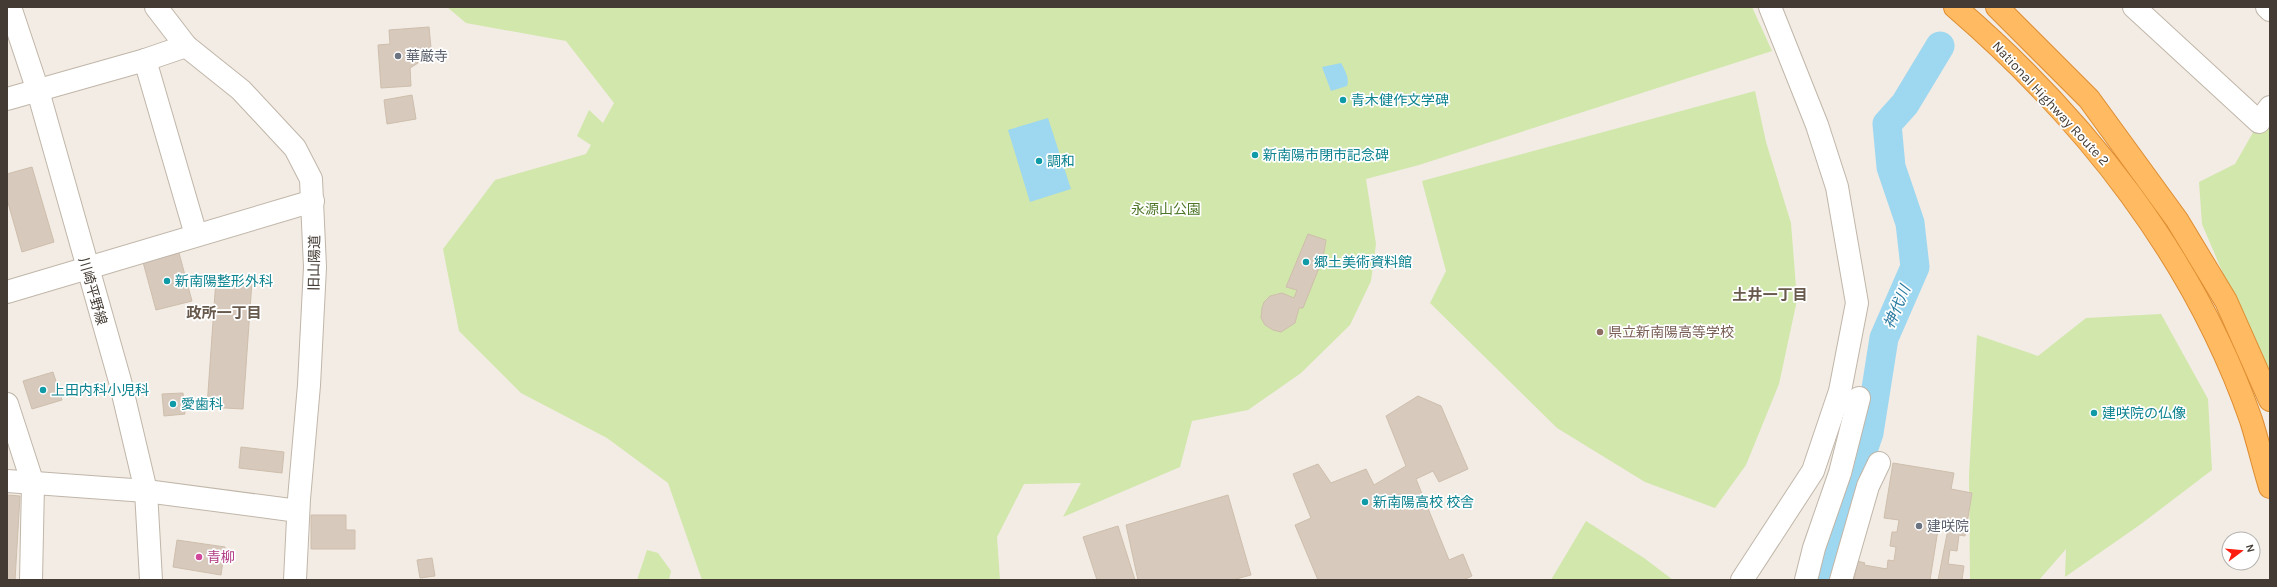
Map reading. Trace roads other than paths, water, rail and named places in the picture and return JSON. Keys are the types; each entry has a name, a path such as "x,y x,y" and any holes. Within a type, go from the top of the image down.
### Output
{"highway":[{"name":"National Highway Route 2","path":"1955,7 1996,43 2080,129 2155,227 2203,311 2230,367 2251,420 2270,486"},
{"name":"National Highway Route 2","path":"1997,7 2089,99 2177,220 2226,301 2270,400"}],"street":[{"name":"川崎平野線","path":"10,7 38,91 87,270 120,381 146,491 151,580"},
{"name":"旧山陽道","path":"156,7 186,46 242,90 294,148 311,179 315,267 309,385 298,511 296,580"},
{"path":"1742,580 1813,471 1840,391 1857,303 1837,187 1817,125 1770,7"},
{"path":"2134,7 2259,122 2270,107"},
{"path":"2267,7 2270,10"},
{"path":"7,99 145,60 186,46"},
{"path":"145,60 196,234"},
{"path":"7,292 87,270 105,262 196,234 313,201"},
{"path":"1806,580 1814,548 1840,473 1859,398"},
{"path":"7,404 33,484 31,580"},
{"path":"1840,473 1879,463 1868,486 1841,580"},
{"path":"7,481 146,491 298,511"}],"water":[{"path":"1341,63 1347,77 1347,86 1331,91 1322,67"},
{"path":"1048,118 1071,189 1030,202 1008,130"}],"waterway":[{"name":"神代川","path":"1818,580 1869,433 1884,338 1915,267 1910,223 1891,167 1887,124 1905,104 1940,46"}],"place":[{"name":"華厳寺","path":"398,56"},
{"name":"青木健作文学碑","path":"1343,100"},
{"name":"新南陽市閉市記念碑","path":"1255,155"},
{"name":"調和","path":"1039,161"},
{"name":"郷土美術資料館","path":"1306,262"},
{"name":"新南陽整形外科","path":"167,281"},
{"name":"県立新南陽高等学校","path":"1600,332"},
{"name":"上田内科小児科","path":"43,390"},
{"name":"愛歯科","path":"173,404"},
{"name":"建咲院の仏像","path":"2094,413"},
{"name":"新南陽高校 校舎","path":"1365,502"},
{"name":"建咲院","path":"1919,526"},
{"name":"青柳","path":"199,557"}],"district":[{"name":"土井一丁目","path":"1770,295"},
{"name":"政所一丁目","path":"224,313"}],"park label":[{"name":"永源山公園","path":"1166,209"}]}
